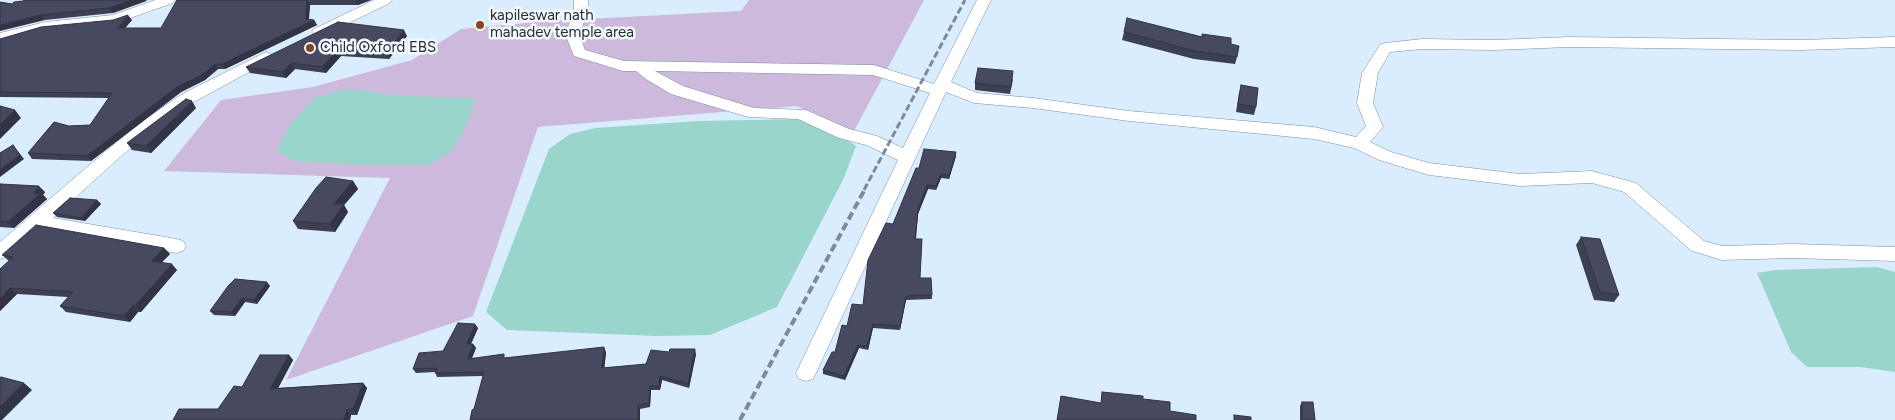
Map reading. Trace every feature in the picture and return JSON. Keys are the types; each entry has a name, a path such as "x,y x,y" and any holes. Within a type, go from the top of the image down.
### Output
{"street":[{"path":"0,38 45,26 98,22 116,18 168,0"},
{"path":"308,37 385,0"},
{"path":"581,0 581,13 572,34 579,52 622,66 874,70 974,98 1033,103 1129,116 1296,130 1359,143 1385,156 1430,169 1520,180 1592,177 1630,187 1698,246 1722,253 1792,251 1895,254"},
{"path":"806,373 940,87 984,0"},
{"path":"1359,143 1375,127 1366,103 1370,73 1385,48 1422,44 1495,45 1568,42 1800,45 1895,42"},
{"path":"0,252 37,222 114,153 152,123 188,98 283,49"},
{"path":"641,67 651,76 677,90 754,113 800,114 845,134 871,140 908,157"},
{"path":"37,222 177,246"}],"shaded area":[{"path":"749,0 924,0 854,131 796,106 538,127 473,316 286,380 390,178 164,171 221,100 313,87 412,60 461,29 548,21 741,11"},
{"path":"346,89 403,96 475,98 468,123 450,153 427,165 360,165 294,161 276,151 290,125 314,98"},
{"path":"802,119 828,127 856,146 844,178 777,307 710,335 657,336 507,330 486,312 549,149 570,134 595,128 698,121"},
{"path":"1877,267 1895,272 1895,372 1860,367 1807,367 1791,352 1757,273 1775,270"}],"building":[{"path":"24,0 132,0 109,8 41,15 0,25 0,2 12,4"},
{"path":"177,0 307,0 306,19 314,20 222,64 215,64 202,75 177,87 87,156 28,153 54,122 69,126 90,125 112,93 0,92 0,39 41,27 113,20 128,15 118,28 161,28"},
{"path":"1127,18 1202,37 1202,34 1231,38 1231,44 1239,46 1237,57 1195,51 1124,32"},
{"path":"338,22 404,30 386,53 338,50 322,67 291,63 283,72 246,67"},
{"path":"978,68 1013,71 1011,87 975,83"},
{"path":"1241,85 1258,88 1256,107 1238,104"},
{"path":"186,99 192,101 146,146 127,143"},
{"path":"0,106 15,110 0,125"},
{"path":"13,145 20,155 0,170 0,153"},
{"path":"924,149 956,152 949,175 941,174 936,186 927,185 918,210 915,239 922,239 920,278 931,278 932,295 906,296 900,326 873,324 867,346 858,345 844,376 823,370 832,352 835,352 842,325 847,326 852,304 863,305 868,260 886,223 893,224 916,168 919,168"},
{"path":"326,177 353,181 334,204 344,204 330,224 293,221 316,188"},
{"path":"0,184 39,186 34,193 41,193 8,222 0,221"},
{"path":"70,198 97,200 81,218 53,213"},
{"path":"36,225 164,248 152,261 172,264 124,316 60,306 73,292 10,288 0,299 0,269 13,257 2,255"},
{"path":"1581,237 1600,239 1619,295 1600,292"},
{"path":"235,279 267,282 254,300 242,298 232,312 210,311 228,286"},
{"path":"458,323 475,324 467,344 473,344 468,359 504,354 504,358 604,347 602,368 646,364 651,350 669,352 670,349 695,349 688,384 660,376 659,386 650,386 649,403 638,405 638,420 470,420 484,372 435,373 437,368 413,369 419,353 443,351"},
{"path":"260,355 289,355 270,389 363,383 353,409 347,410 344,420 173,420 179,409 218,409 234,386 242,387"},
{"path":"0,378 24,383 0,407"},
{"path":"1102,392 1143,396 1143,399 1170,402 1170,411 1196,415 1196,420 1057,420 1061,396 1101,403"},
{"path":"1302,402 1313,402 1315,420 1302,420"},
{"path":"1234,415 1251,417 1251,420 1234,420"}],"railway":[{"path":"864,190 965,0"},
{"path":"740,420 865,189"}],"place":[{"name":"kapileswar nath mahadev temple area","path":"480,25"},
{"name":"Child Oxford EBS","path":"310,48"}]}
